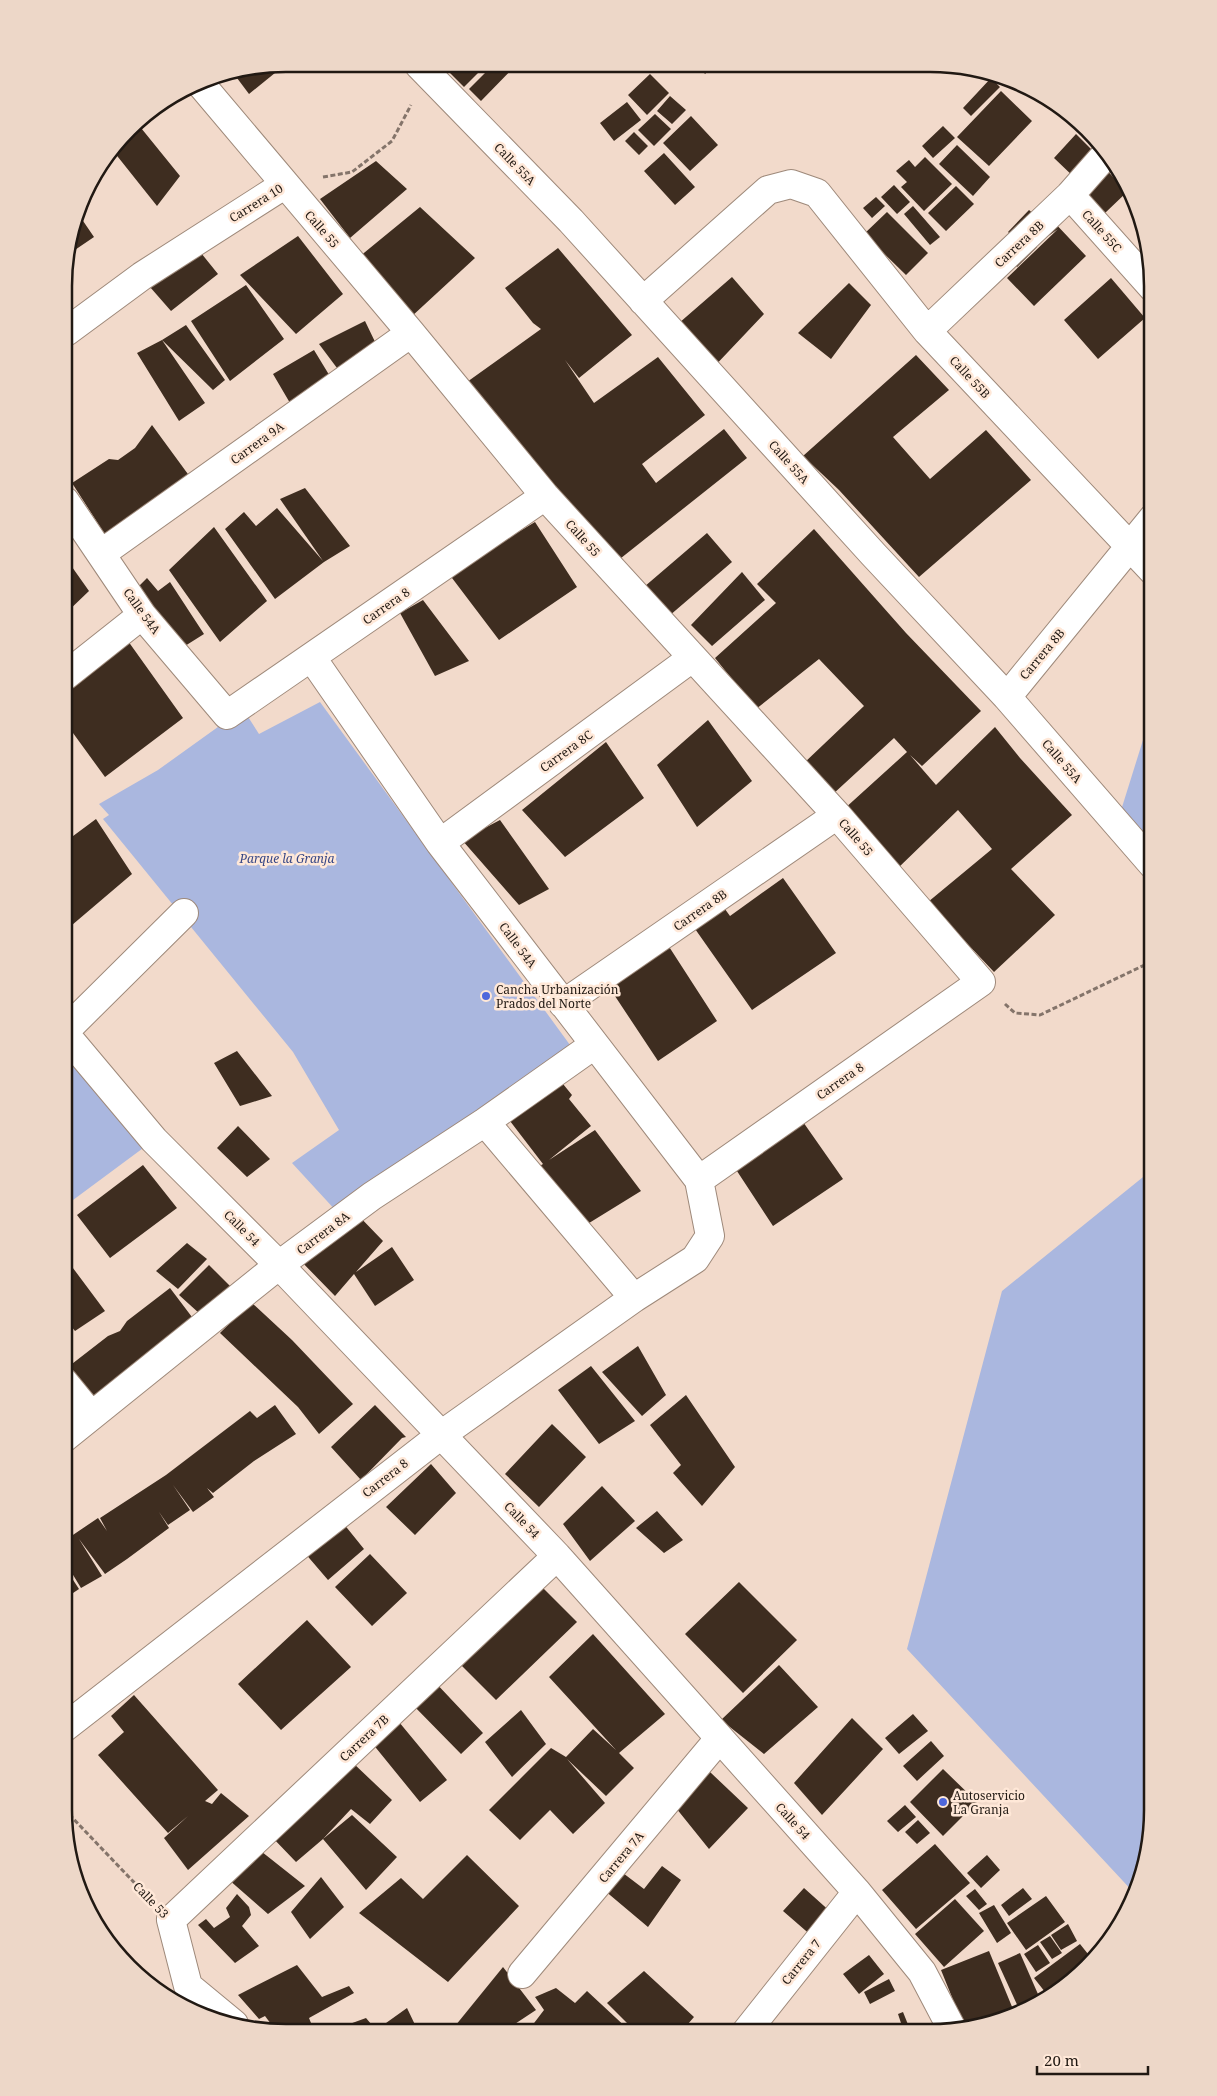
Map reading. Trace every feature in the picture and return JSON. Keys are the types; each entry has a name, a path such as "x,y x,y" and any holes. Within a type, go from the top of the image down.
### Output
{"street":[{"name":"Calle 55A","path":"426,72 571,221 873,554 1007,697 1144,855"},
{"name":"Calle 55","path":"205,89 411,333 545,496 837,815 981,982"},
{"name":"Carrera 8B","path":"927,332 1070,195 1102,159"},
{"name":"Calle 55B","path":"643,301 768,190 791,184 817,193 927,332 1144,561"},
{"name":"Carrera 10","path":"72,328 142,276 284,185"},
{"name":"Calle 55C","path":"1070,195 1144,278"},
{"name":"Carrera 9A","path":"102,553 411,333"},
{"name":"Carrera 8","path":"227,715 545,496"},
{"name":"Calle 54A","path":"72,511 142,614 227,715"},
{"name":"Carrera 8B","path":"1007,697 1144,530"},
{"path":"72,670 142,614"},
{"name":"Calle 54A","path":"312,658 440,843 594,1046 699,1180 710,1236"},
{"name":"Carrera 8C","path":"440,843 692,658"},
{"name":"Carrera 8B","path":"563,1004 837,815"},
{"path":"72,1026 184,913"},
{"name":"Carrera 8","path":"699,1180 981,982"},
{"name":"Calle 54","path":"72,1041 154,1140 279,1265 557,1556 857,1892 922,1972 949,2023"},
{"name":"Carrera 8A","path":"72,1431 279,1265 372,1196 485,1122 594,1046"},
{"path":"485,1122 634,1298"},
{"name":"Carrera 8","path":"72,1722 441,1434 634,1298 695,1259 710,1236"},
{"path":"72,1392 91,1415"},
{"name":"Carrera 7B","path":"171,1920 557,1556"},
{"name":"Carrera 7A","path":"522,1974 719,1739"},
{"name":"Carrera 7","path":"752,2024 857,1892"},
{"name":"Calle 53","path":"171,1920 188,1986 220,2013"}],"path":[{"name":"Carrera 10","path":"284,185 352,172 392,141 422,72"},
{"path":"981,982 1015,1013 1040,1015 1144,965"},
{"name":"Calle 53","path":"73,1818 171,1920"}],"green space":[{"name":"Parque la Granja","path":"320,702 570,1045 338,1213 292,1163 339,1130 293,1052 103,819 109,815 99,804 158,770 243,709 259,734"},
{"path":"1144,737 1144,848 1118,820"},
{"path":"72,1042 154,1140 72,1201"},
{"path":"1144,1176 1144,1823 1137,1865 1129,1888 907,1649 1002,1291"}],"building":[{"path":"449,72 479,72 464,87"},
{"path":"486,72 509,72 481,101 469,89"},
{"path":"275,73 249,94 237,79"},
{"path":"650,74 669,93 647,115 628,95"},
{"path":"988,81 996,83 1000,87 971,116 963,108"},
{"path":"1001,91 1032,121 989,166 957,137"},
{"path":"670,96 686,110 672,124 657,111"},
{"path":"627,102 641,120 614,141 600,123"},
{"path":"655,114 671,129 654,146 638,130"},
{"path":"691,116 718,145 690,171 663,143"},
{"path":"943,126 955,138 933,158 922,146"},
{"path":"142,129 180,176 157,206 117,156"},
{"path":"634,132 648,146 639,155 625,141"},
{"path":"1076,134 1098,156 1076,179 1054,158"},
{"path":"957,145 990,177 973,196 939,164"},
{"path":"664,153 695,187 675,205 644,171"},
{"path":"925,157 952,184 924,211 901,187 907,182 896,171 909,160 915,167"},
{"path":"376,161 407,189 350,238 320,199"},
{"path":"1102,165 1116,180 1124,195 1105,213 1080,186"},
{"path":"894,185 910,202 897,214 881,197"},
{"path":"956,186 974,204 946,231 928,213"},
{"path":"876,197 885,206 872,218 863,208"},
{"path":"913,206 940,237 930,245 904,214"},
{"path":"420,207 475,258 411,317 359,257"},
{"path":"1029,210 1036,216 1014,238 1008,232"},
{"path":"887,212 928,253 906,275 864,234"},
{"path":"1052,220 1086,256 1034,306 1007,278 1058,229 1040,242"},
{"path":"83,221 94,237 76,249"},
{"path":"298,236 343,294 296,334 240,275"},
{"path":"1030,241 1037,247 1017,267 1011,261"},
{"path":"197,248 218,274 171,311 150,287"},
{"path":"558,248 632,335 579,378 565,360 594,403 658,357 705,415 642,464 656,483 724,429 747,458 611,566 467,382 541,329 533,323 505,288"},
{"path":"732,277 764,314 710,371 671,330"},
{"path":"1111,278 1144,317 1144,319 1098,359 1064,320"},
{"path":"849,283 871,305 831,359 798,333"},
{"path":"246,285 284,339 230,381 191,321"},
{"path":"365,321 378,348 337,368 319,344"},
{"path":"186,325 225,380 213,390 162,340"},
{"path":"162,340 205,403 179,421 137,353"},
{"path":"314,350 331,378 290,403 273,374"},
{"path":"916,355 949,390 893,437 930,479 986,430 1031,480 919,577 839,490 803,456"},
{"path":"152,425 193,481 166,502 159,495 106,536 72,483 109,459 118,460 135,448"},
{"path":"305,488 350,546 324,562 275,599 225,529 244,512 256,526 277,508 323,561 280,499"},
{"path":"535,522 577,587 499,640 449,574"},
{"path":"214,527 267,601 220,642 169,570"},
{"path":"814,529 906,633 981,711 922,766 910,755 936,785 995,727 1020,758 1072,815 1011,869 1055,915 994,972 928,902 992,849 958,810 897,869 843,810 907,752 894,738 832,795 803,764 864,706 819,659 756,709 715,658 776,603 757,584"},
{"path":"707,533 732,562 669,616 644,587"},
{"path":"72,567 89,591 72,607"},
{"path":"742,572 765,600 712,646 691,625"},
{"path":"147,578 158,591 170,582 204,634 177,651 134,591"},
{"path":"423,600 469,661 435,676 400,613"},
{"path":"128,641 183,718 105,777 72,732 72,685"},
{"path":"708,720 752,781 697,827 657,765"},
{"path":"606,742 644,798 565,857 522,810"},
{"path":"96,819 132,874 72,925 72,837"},
{"path":"500,820 549,889 519,905 462,840"},
{"path":"783,878 836,953 752,1010 693,926 722,905 730,916"},
{"path":"666,942 717,1021 658,1061 605,981"},
{"path":"237,1051 272,1096 240,1106 214,1063"},
{"path":"563,1084 572,1095 569,1099 591,1126 549,1160 595,1130 641,1191 581,1228 538,1167 543,1164 510,1121"},
{"path":"801,1119 843,1179 773,1226 735,1168"},
{"path":"238,1126 270,1159 247,1177 217,1148"},
{"path":"143,1165 177,1208 110,1258 77,1215"},
{"path":"355,1212 383,1241 356,1272 392,1247 414,1280 375,1306 354,1274 335,1296 297,1257"},
{"path":"187,1243 207,1259 178,1289 156,1271"},
{"path":"209,1265 230,1286 200,1314 179,1295"},
{"path":"72,1267 105,1311 75,1331 72,1327"},
{"path":"170,1288 198,1325 92,1407 72,1372 72,1364 108,1336 120,1331 127,1321"},
{"path":"251,1302 292,1340 353,1404 319,1434 298,1407 220,1333"},
{"path":"638,1346 666,1395 642,1416 602,1372"},
{"path":"591,1366 635,1421 599,1444 558,1390"},
{"path":"686,1395 735,1467 702,1506 673,1473 681,1465 650,1425"},
{"path":"275,1405 296,1434 254,1461 213,1493 207,1488 214,1497 193,1512 173,1485 190,1510 168,1525 159,1512 169,1528 105,1574 79,1539 102,1576 81,1588 72,1573 72,1536 98,1518 107,1531 100,1518 166,1475 250,1411 257,1418"},
{"path":"375,1405 406,1437 402,1438 361,1480 331,1447"},
{"path":"72,1415 76,1420 72,1424"},
{"path":"552,1424 586,1457 539,1507 505,1474"},
{"path":"431,1464 456,1493 415,1535 386,1507"},
{"path":"602,1486 635,1521 590,1561 563,1524"},
{"path":"657,1511 683,1540 664,1553 636,1528"},
{"path":"339,1518 364,1549 328,1580 304,1552"},
{"path":"370,1554 407,1593 372,1626 335,1587"},
{"path":"72,1578 79,1589 72,1594"},
{"path":"739,1582 797,1640 743,1693 685,1634"},
{"path":"539,1584 577,1622 496,1700 458,1662"},
{"path":"307,1620 351,1667 281,1730 238,1684"},
{"path":"593,1634 665,1714 619,1753 634,1768 606,1796 567,1759 605,1803 573,1834 550,1810 520,1840 489,1810 551,1748 566,1757 593,1729 616,1750 549,1677"},
{"path":"779,1665 818,1707 764,1754 721,1720"},
{"path":"433,1680 483,1733 461,1754 410,1702"},
{"path":"134,1695 218,1790 205,1801 212,1804 221,1793 249,1816 188,1870 164,1838 188,1816 168,1833 98,1755 124,1732 111,1716"},
{"path":"521,1710 546,1744 512,1777 485,1742"},
{"path":"913,1714 928,1731 899,1754 885,1738"},
{"path":"852,1718 883,1749 822,1815 794,1783"},
{"path":"399,1722 447,1780 420,1802 372,1743"},
{"path":"931,1741 944,1756 917,1781 903,1766"},
{"path":"352,1762 392,1800 370,1824 351,1809 323,1839 296,1862 271,1836"},
{"name":"Autoservicio La Granja","path":"943,1769 977,1802 943,1836 910,1802"},
{"path":"710,1772 748,1808 709,1849 676,1808"},
{"path":"905,1805 916,1817 898,1832 887,1821"},
{"path":"352,1815 397,1857 366,1890 323,1839"},
{"path":"918,1820 930,1833 917,1844 905,1832"},
{"path":"935,1844 970,1883 916,1929 882,1890"},
{"path":"257,1848 305,1886 268,1914 228,1879"},
{"path":"467,1855 519,1906 448,1982 359,1913 401,1878 423,1899"},
{"path":"987,1855 1000,1870 981,1888 967,1873"},
{"path":"662,1866 681,1880 648,1927 604,1890 619,1870 644,1889"},
{"path":"321,1877 344,1907 310,1939 291,1912"},
{"path":"804,1888 833,1914 813,1937 783,1911"},
{"path":"1023,1888 1032,1899 1009,1916 1001,1905"},
{"path":"975,1889 987,1904 979,1910 966,1896"},
{"path":"237,1894 249,1907 251,1915 242,1926 259,1946 235,1963 198,1925 206,1919 214,1928 230,1917 226,1908"},
{"path":"1046,1896 1065,1922 1026,1950 1007,1923"},
{"path":"955,1899 984,1931 944,1967 915,1934"},
{"path":"994,1905 1011,1933 997,1943 979,1913"},
{"path":"1068,1924 1077,1941 1061,1950 1051,1935"},
{"path":"1050,1936 1062,1953 1052,1959 1040,1942"},
{"path":"1080,1944 1088,1954 1061,1979 1044,1990 1034,1978"},
{"path":"1038,1945 1050,1963 1036,1972 1024,1954"},
{"path":"989,1951 1012,2007 986,2016 962,2021 941,1970"},
{"path":"1020,1953 1038,1994 1017,2005 998,1963"},
{"path":"869,1955 884,1974 859,1994 843,1974"},
{"path":"297,1965 322,1997 349,1986 354,1993 309,2018 311,2024 270,2023 265,2016 259,2019 238,1995"},
{"path":"503,1967 536,2010 515,2024 457,2024"},
{"path":"644,1971 694,2017 688,2024 628,2024 607,2003"},
{"path":"889,1979 895,1991 870,2004 864,1992"},
{"path":"556,1988 575,2003 587,1991 622,2024 533,2024 544,2010 535,1997"},
{"path":"407,2008 415,2024 385,2024"},
{"path":"903,2012 908,2024 901,2024 898,2014"},
{"path":"366,2018 371,2024 350,2024"}],"place":[{"name":"Cancha Urbanización Prados del Norte","path":"486,996"},
{"name":"Autoservicio La Granja","path":"943,1802"}]}
